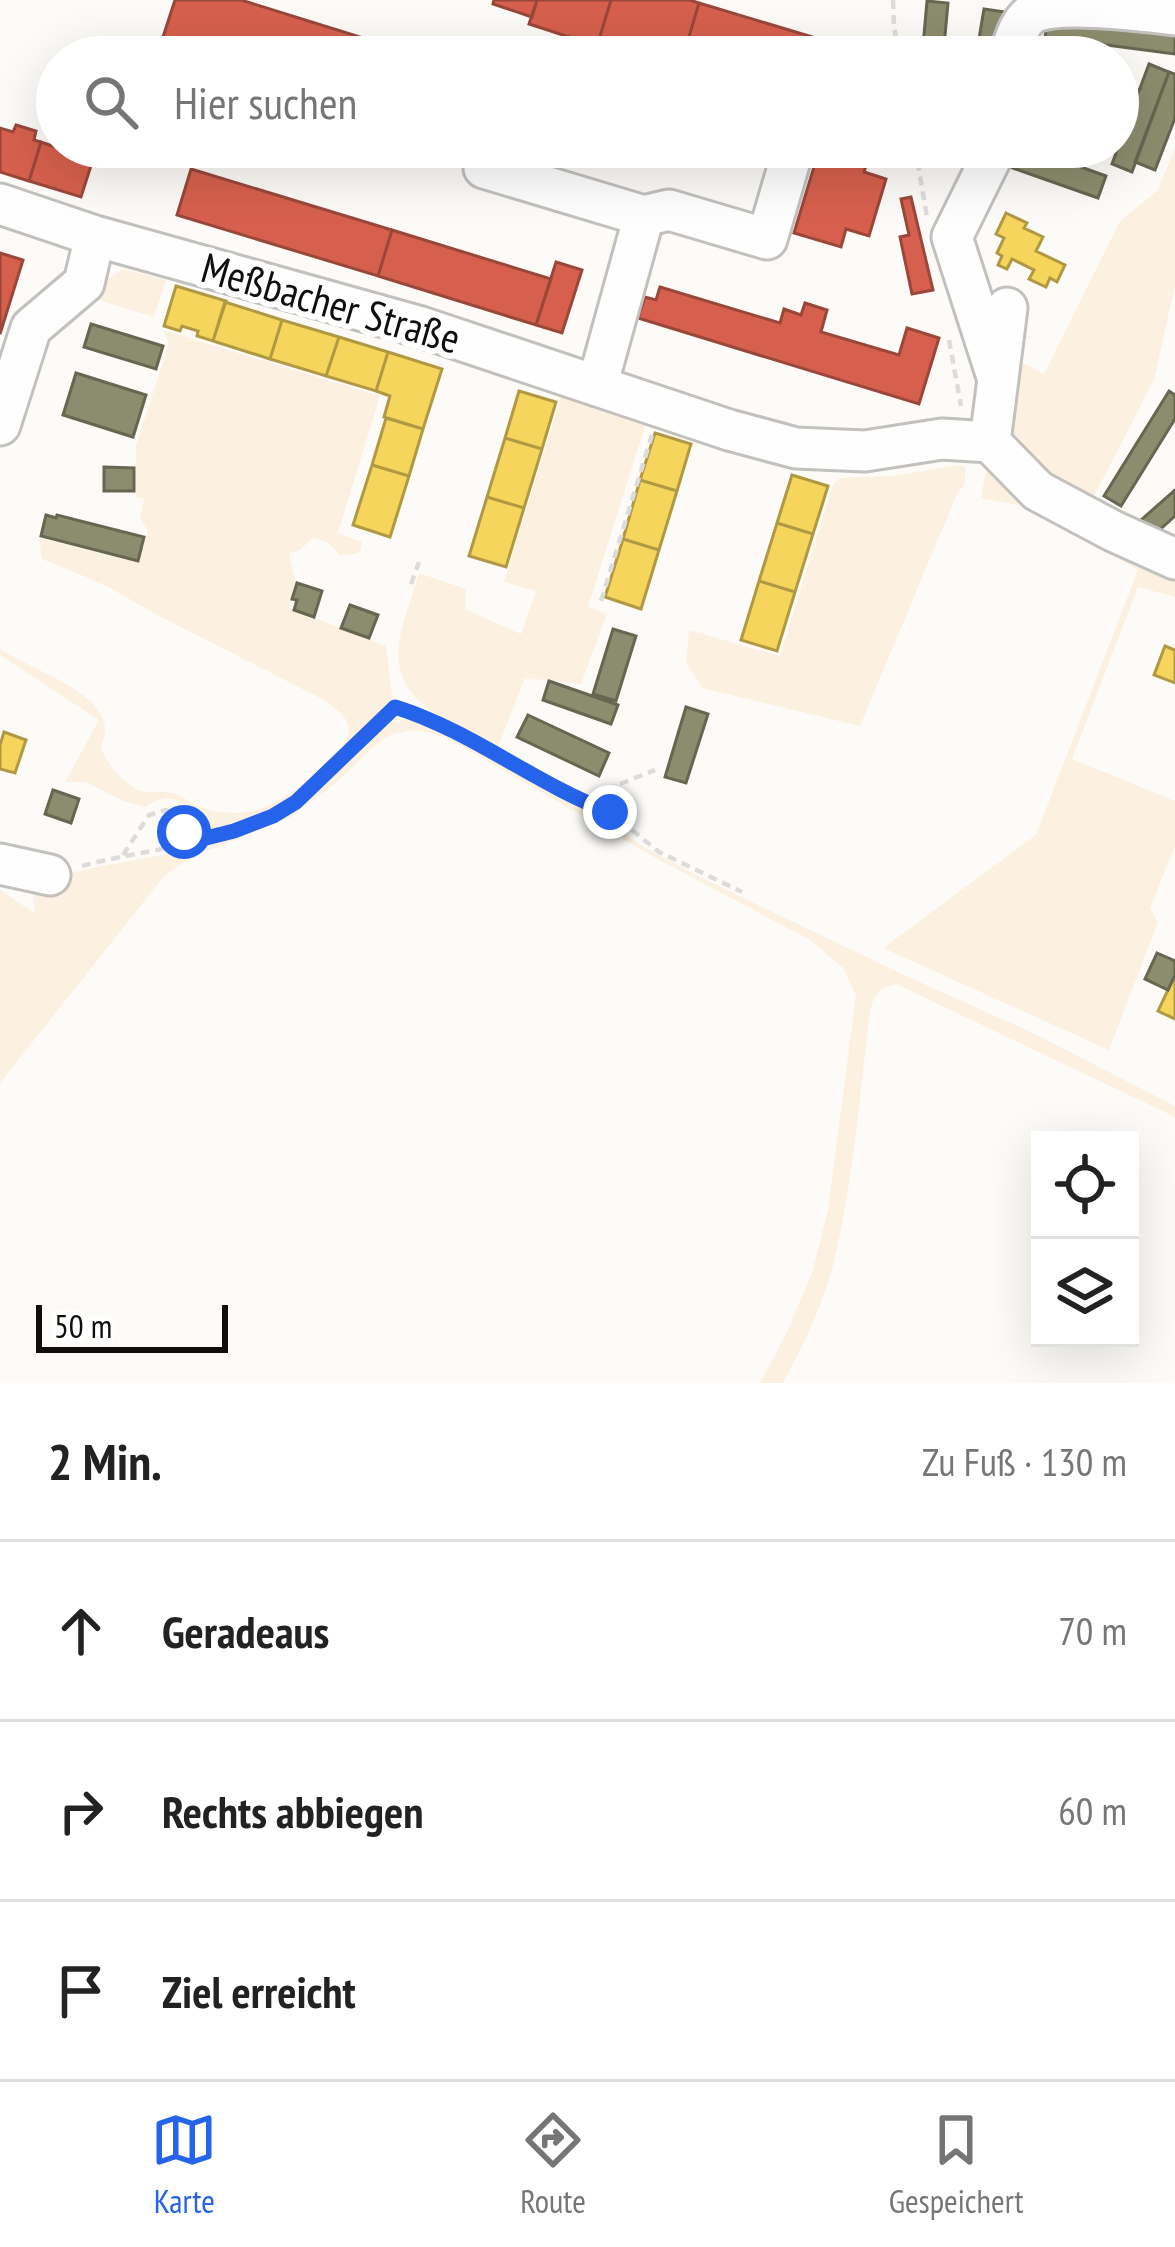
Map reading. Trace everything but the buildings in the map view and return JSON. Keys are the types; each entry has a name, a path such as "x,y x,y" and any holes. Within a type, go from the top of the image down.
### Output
{"street":[{"path":"1016,36 1032,13 1061,3 1175,15"},
{"path":"484,168 644,216 669,210 767,239 788,168"},
{"path":"986,168 952,237 998,380"},
{"name":"Meßbacher Straße","path":"0,204 95,236 421,327 796,448 865,452 941,439 990,442"},
{"path":"597,386 644,216"},
{"path":"0,425 31,328 84,283 95,236"},
{"path":"1007,308 990,442 1038,491 1175,559"},
{"path":"0,864 50,875"}],"path":[{"path":"893,0 895,36"},
{"path":"601,601 660,406"},
{"path":"411,584 419,562"},
{"path":"50,875 234,831 273,816 296,802 395,707 444,725 572,798 610,812 659,852 742,892"},
{"path":"620,784 655,770"},
{"path":"123,855 149,815 166,810 178,817 184,832 182,844"}],"shaded area":[{"path":"1175,148 1175,285 1154,380 1091,502 1046,475 1003,439 1014,358 1044,374 1120,221 1157,191"},
{"path":"123,269 166,280 154,317 95,299 105,281"},
{"path":"163,330 380,396 338,533 362,542 360,551 340,555 327,542 313,538 289,554 295,580 289,608 386,646 390,708 295,798 253,819 193,837 184,810 173,800 166,798 145,807 86,782 65,782 99,720 0,655 0,649 63,682 93,704 105,730 101,749 127,783 143,791 176,794 214,811 250,812 283,798 330,763 348,737 344,717 322,699 103,584 42,559 39,538 139,559 148,531 140,518 144,499 136,497 136,446 169,343"},
{"path":"561,397 645,426 588,607 607,614 581,684 525,678 498,747 442,718 413,694 403,678 400,637 419,573 466,589 465,609 521,634 536,591 504,582"},
{"path":"991,465 1175,579 1175,597 1138,587 1072,759 1175,801 1175,846 1150,908 1158,922 1109,1050 883,948 1036,835 1138,570 1033,508 981,498"},
{"path":"965,467 965,483 860,726 702,688 686,663 689,630 780,656 839,478 893,476"},
{"path":"410,719 433,724 476,746 572,803 614,822 646,848 702,878 1033,1033 1175,1106 1175,1117 896,984 881,990 870,1012 848,1194 827,1287 783,1383 760,1383 813,1270 828,1210 856,995 843,968 810,940 463,747 434,733 412,730 392,734 371,749 289,818 192,857 165,875 0,1083 0,890 36,914 34,894 47,882 78,871 163,855 248,828 307,794 365,738"}],"route":[{"path":"184,832 182,844 273,816 296,802 395,707 444,725 572,798 610,812"}]}
